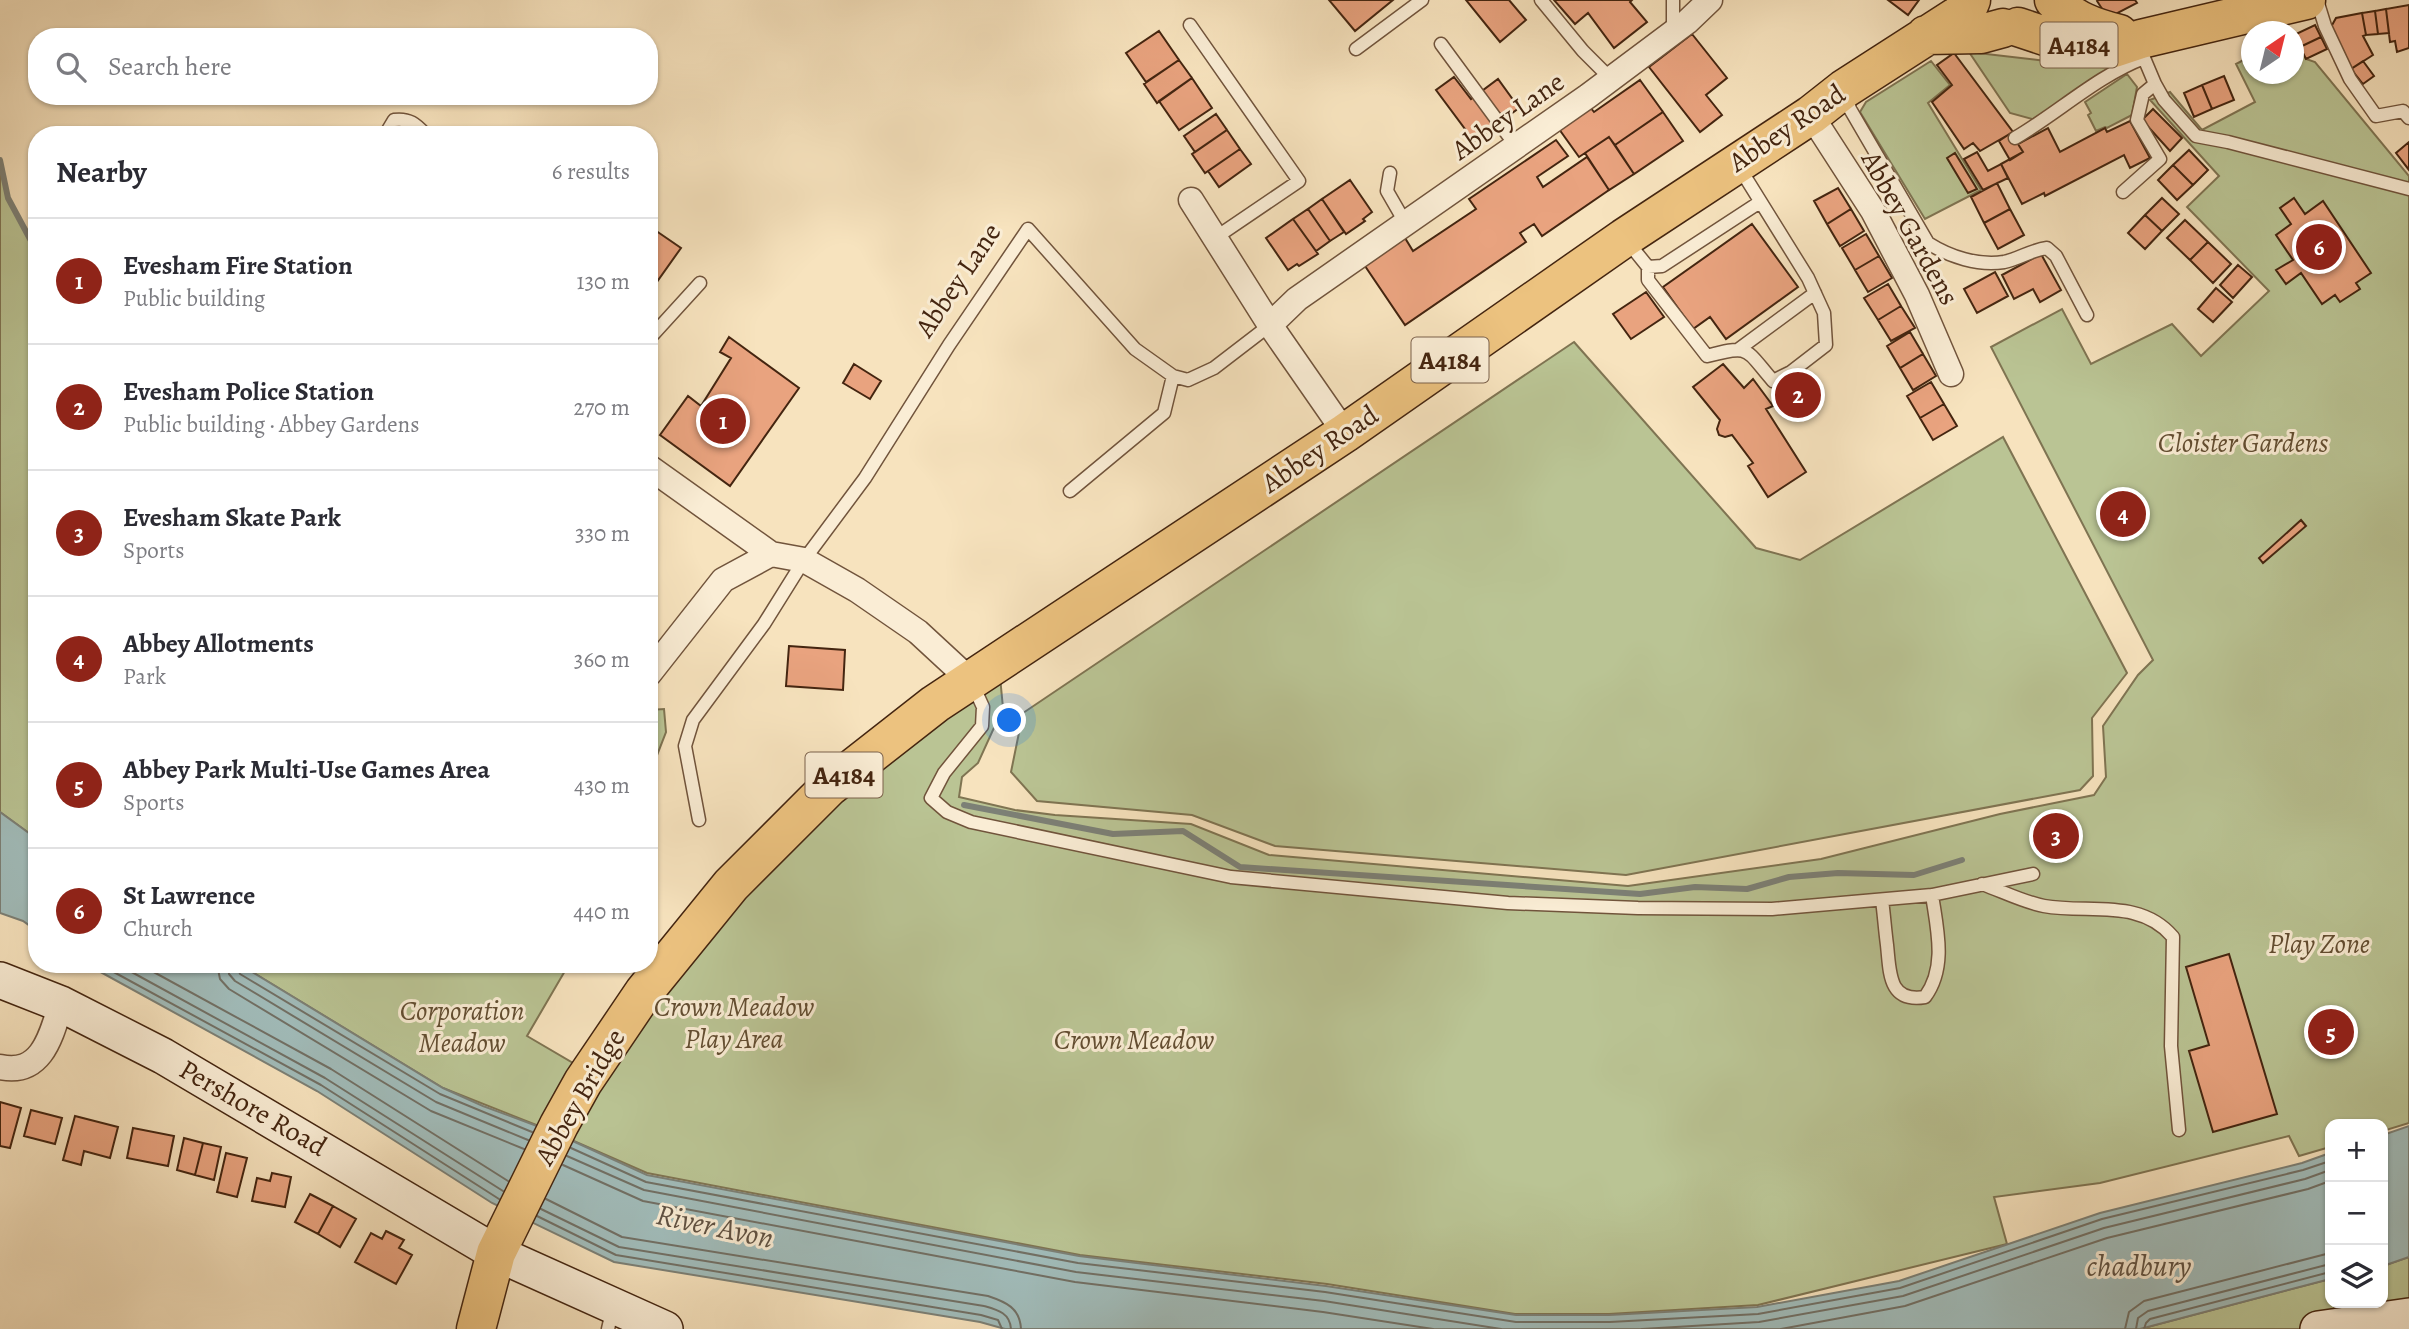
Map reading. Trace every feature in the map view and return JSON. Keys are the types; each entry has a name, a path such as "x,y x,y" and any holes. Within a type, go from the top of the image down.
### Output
{"main road":[{"name":"A4184","path":"1972,0 1985,19 2022,18 2060,41 2086,47 2114,48 2143,48 2306,0"},
{"name":"Abbey Road","path":"731,885 829,787 935,704 1345,433 1624,237 1959,15 1972,0"},
{"name":"A4184","path":"2054,0 2069,14 2085,23 2143,48"},
{"name":"A4184","path":"1926,35 1981,34 2022,18"},
{"name":"Abbey Bridge","path":"476,1329 499,1248 583,1082 645,992 731,885"},
{"name":"Pershore Road","path":"0,980 61,1004 175,1063 499,1248 611,1318 665,1329"},
{"path":"2318,1329 2409,1315"}],"street":[{"name":"Abbey Lane","path":"1270,325 1297,299 1611,79 1710,0"},
{"name":"Abbey Gardens","path":"1811,114 1879,223 1917,295 1951,374"},
{"path":"1191,200 1270,325 1345,433"},
{"path":"658,473 771,554 804,559 857,590 918,632 971,681"},
{"path":"658,663 723,580 771,554"},
{"path":"0,1067 13,1070 25,1068 36,1059 50,1040 61,1004"}],"lane":[{"path":"1356,49 1422,0"},
{"path":"1541,0 1583,51 1611,79"},
{"path":"1673,0 1673,32"},
{"path":"2317,0 2325,26 2350,79 2376,116 2403,111 2409,118"},
{"path":"1190,25 1299,181 1215,239"},
{"path":"1441,44 1516,146"},
{"path":"2015,138 2122,66 2143,48 2155,84 2164,100 2196,136 2409,189"},
{"path":"2123,192 2160,159 2137,120 2143,94 2155,84"},
{"path":"1844,89 1850,109 1928,243 1945,254 1976,262 2005,262 2035,249 2047,248 2056,256 2087,315"},
{"path":"390,126 394,120 402,119 418,126"},
{"path":"1737,164 1808,278 1824,313 1826,345 1791,372 1773,380 1751,354 1739,349"},
{"path":"1390,173 1387,191 1406,224"},
{"path":"1648,267 1662,266 1760,202"},
{"name":"Abbey Lane","path":"804,559 865,478 949,345 1028,229 1135,349 1173,376 1188,380 1214,368 1270,325"},
{"path":"1624,237 1648,267 1648,280 1707,356 1739,349 1815,293"},
{"path":"658,329 700,283"},
{"path":"1070,491 1164,413 1173,376"},
{"path":"699,820 685,746 693,720 764,624 804,559"},
{"path":"971,681 983,706 982,726 944,773 931,798 947,812 971,822 1231,877 1508,903 1772,909 1932,895 2033,874"},
{"path":"1981,884 2043,906 2111,909 2144,915 2163,926 2173,937 2171,1046 2179,1130"},
{"path":"1882,900 1888,971 1900,993 1913,999 1925,997 1932,987 1938,967 1938,936 1932,895"}],"green space":[{"path":"1969,52 2046,61 2116,65 2036,120 2010,113"},
{"name":"Crown Meadow","path":"2304,55 2306,59 2315,62 2409,176 2409,1123 2388,1129 2388,1119 2325,1119 2325,1148 2299,1156 2289,1136 2100,1183 1994,1197 2007,1244 1758,1305 1609,1314 1515,1314 1327,1284 1080,1255 647,1173 560,1135 734,887 999,666 1003,708 978,763 962,777 959,797 1015,810 1055,815 1191,824 1269,855 1628,886 1821,859 2000,814 2094,795 2106,777 2103,726 2138,675 2153,660 1991,347 2062,309 2091,364 2172,324 2201,356 2269,291 2187,207 2219,176 2150,100 2170,92 2202,130 2255,102 2246,84 2304,84"},
{"path":"1931,61 1950,85 1928,103 1981,190 1925,219 1860,112 1866,102"},
{"name":"Crown Meadow","path":"2241,61 2241,74 2236,64"},
{"path":"2127,74 2137,87 2132,115 2096,131 2085,102"},
{"path":"0,160 8,198 28,235 28,832 0,812"},
{"path":"1574,342 1756,548 1800,560 2003,437 2127,673 2092,718 2093,776 2080,790 1626,875 1275,846 1192,815 1037,801 1011,772 1023,713"},
{"path":"658,709 664,709 666,732 658,753"},
{"name":"Corporation Meadow","path":"254,973 564,973 527,1036 578,1066 549,1130 443,1088"},
{"path":"2409,1257 2409,1329 2140,1329 2325,1280 2325,1308 2388,1308 2388,1264"}],"water":[{"path":"0,812 28,832 28,925 0,913"},
{"name":"chadbury","path":"102,973 254,973 443,1088 553,1132 647,1175 1079,1256 1326,1286 1516,1315 1609,1315 1757,1307 1899,1281 2100,1213 2302,1163 2325,1155 2325,1280 2140,1329 1005,1329 980,1322 614,1262 492,1203 317,1091"},
{"path":"2409,1126 2409,1257 2388,1264 2388,1182 2388,1133"}],"building":[{"path":"1329,0 1393,0 1355,31"},
{"path":"1466,0 1509,0 1526,20 1500,42"},
{"path":"1554,0 1632,0 1630,2 1647,22 1614,48 1588,13 1575,24"},
{"path":"1888,0 1919,0 1908,15"},
{"path":"2098,0 2135,0 2137,3 2108,18"},
{"path":"2409,5 2409,48 2397,52 2395,41 2390,42 2386,9"},
{"path":"2386,9 2389,33 2378,34 2375,11"},
{"path":"2375,11 2378,34 2366,35 2362,13"},
{"path":"2362,13 2366,35 2363,36 2373,55 2351,69 2331,27 2336,18"},
{"path":"2315,25 2321,37 2304,45 2304,30"},
{"path":"1159,31 1179,60 1146,82 1126,53"},
{"path":"1692,34 1727,78 1706,95 1722,115 1700,132 1649,67"},
{"path":"2321,37 2327,49 2306,59 2304,45"},
{"path":"1954,53 2013,132 1980,151 1973,143 1964,149 1932,102 1952,85 1937,65"},
{"path":"1179,60 1192,78 1157,103 1144,84"},
{"path":"2363,61 2374,76 2363,84 2351,69"},
{"path":"2224,76 2234,100 2212,109 2202,85"},
{"path":"1454,77 1471,99 1498,79 1519,108 1474,141 1436,90"},
{"path":"1192,78 1212,108 1179,130 1159,101"},
{"path":"1640,80 1663,112 1615,145 1609,137 1579,157 1559,129 1590,107 1594,112"},
{"path":"2202,85 2212,109 2194,117 2184,93"},
{"path":"2153,109 2182,138 2170,151 2142,120"},
{"path":"1663,112 1683,141 1634,174 1615,145"},
{"path":"1216,114 1227,130 1195,152 1184,136"},
{"path":"2130,121 2150,158 2130,168 2124,155 2045,196 2044,193 2022,204 2001,164 2023,152 2018,144 2048,128 2060,152 2105,128 2107,132"},
{"path":"1227,130 1240,149 1205,173 1192,154"},
{"path":"2011,133 2023,152 2010,160 1999,141"},
{"path":"1609,137 1634,174 1609,190 1585,153"},
{"path":"1556,140 1568,156 1537,177 1543,187 1587,157 1609,190 1542,236 1534,224 1520,233 1526,242 1405,325 1365,266 1405,238 1413,251 1476,209 1469,199"},
{"path":"2409,142 2409,170 2396,153"},
{"path":"1240,149 1251,164 1219,187 1208,171"},
{"path":"2189,150 2208,170 2193,185 2173,165"},
{"path":"1977,152 1988,171 2001,164 2008,178 1983,190 1964,159"},
{"path":"1955,153 1977,189 1968,193 1947,158"},
{"path":"2173,165 2193,185 2177,200 2158,180"},
{"path":"1350,180 1372,212 1363,219 1365,221 1346,234 1322,199"},
{"path":"1997,183 2010,209 1984,223 1971,197"},
{"path":"1838,188 1851,209 1827,224 1814,201"},
{"path":"2162,198 2179,214 2162,231 2145,215"},
{"path":"2294,198 2305,214 2323,201 2371,273 2356,283 2360,289 2340,302 2335,295 2322,304 2301,273 2286,284 2276,270 2293,260 2276,235 2291,224 2280,208"},
{"path":"1322,199 1344,232 1330,241 1308,209"},
{"path":"1308,209 1330,241 1316,251 1293,219"},
{"path":"1851,209 1864,231 1840,246 1827,224"},
{"path":"2010,209 2024,235 1998,249 1984,223"},
{"path":"2145,215 2162,231 2145,249 2128,233"},
{"path":"1293,219 1318,254 1288,270 1266,238"},
{"path":"2185,220 2208,242 2190,260 2167,238"},
{"path":"1752,224 1798,287 1726,339 1710,317 1693,329 1663,287"},
{"path":"658,232 681,248 658,280"},
{"path":"1866,234 1879,256 1855,270 1842,248"},
{"path":"2208,242 2231,264 2213,283 2190,260"},
{"path":"2041,254 2061,290 2040,302 2033,289 2014,299 2002,275"},
{"path":"1879,256 1892,278 1868,292 1855,270"},
{"path":"2238,265 2252,277 2233,298 2220,285"},
{"path":"1995,272 2008,296 1977,313 1964,289"},
{"path":"1888,284 1901,306 1878,320 1864,298"},
{"path":"2216,288 2232,302 2213,322 2198,309"},
{"path":"1646,292 1664,317 1631,339 1613,314"},
{"path":"1901,306 1915,328 1891,341 1878,320"},
{"path":"1910,332 1923,354 1900,368 1887,346"},
{"path":"729,337 799,388 730,486 660,435 688,396 701,406 731,358 720,352"},
{"path":"1923,354 1936,376 1913,390 1900,368"},
{"path":"854,364 881,381 870,399 843,383"},
{"path":"1723,364 1744,388 1753,379 1773,406 1766,409 1806,472 1768,497 1748,466 1753,463 1732,435 1719,435 1717,429 1720,420 1693,387"},
{"path":"1931,382 1944,404 1920,418 1907,396"},
{"path":"1944,404 1957,426 1933,440 1920,418"},
{"path":"2301,520 2306,526 2263,563 2259,558"},
{"path":"789,646 845,650 843,690 786,686"},
{"path":"2229,954 2277,1114 2213,1132 2189,1051 2209,1045 2186,967"},
{"path":"0,1102 21,1108 10,1148 0,1146"},
{"path":"31,1110 62,1118 55,1144 24,1136"},
{"path":"75,1116 118,1127 110,1158 84,1151 81,1165 63,1160"},
{"path":"133,1128 174,1136 168,1166 127,1158"},
{"path":"184,1138 203,1143 195,1175 177,1170"},
{"path":"203,1143 221,1147 214,1180 195,1175"},
{"path":"226,1153 247,1158 237,1197 217,1192"},
{"path":"272,1173 291,1177 285,1207 252,1201 257,1178 270,1181"},
{"path":"310,1194 333,1206 318,1234 295,1222"},
{"path":"333,1206 356,1219 340,1247 318,1234"},
{"path":"386,1231 404,1240 399,1248 412,1255 396,1284 355,1262 371,1233 382,1239"}],"waterway":[{"path":"0,160 8,198 28,235"},
{"path":"964,805 1113,834 1183,831 1240,867 1640,894 1695,887 1747,889 1789,877 1838,873 1914,875 1962,860"}],"place":[{"name":"St Lawrence","path":"2319,247"},
{"name":"Evesham Police Station","path":"1798,395"},
{"name":"Evesham Fire Station","path":"723,421"},
{"name":"Abbey Allotments","path":"2123,514"},
{"name":"Evesham Skate Park","path":"2056,836"},
{"name":"Abbey Park Multi-Use Games Area","path":"2331,1032"}],"park label":[{"name":"Cloister Gardens","path":"2243,443"},
{"name":"Play Zone","path":"2319,944"},
{"name":"Crown Meadow Play Area","path":"734,1023"}],"water label":[{"name":"River Avon","path":"715,1226"}]}
